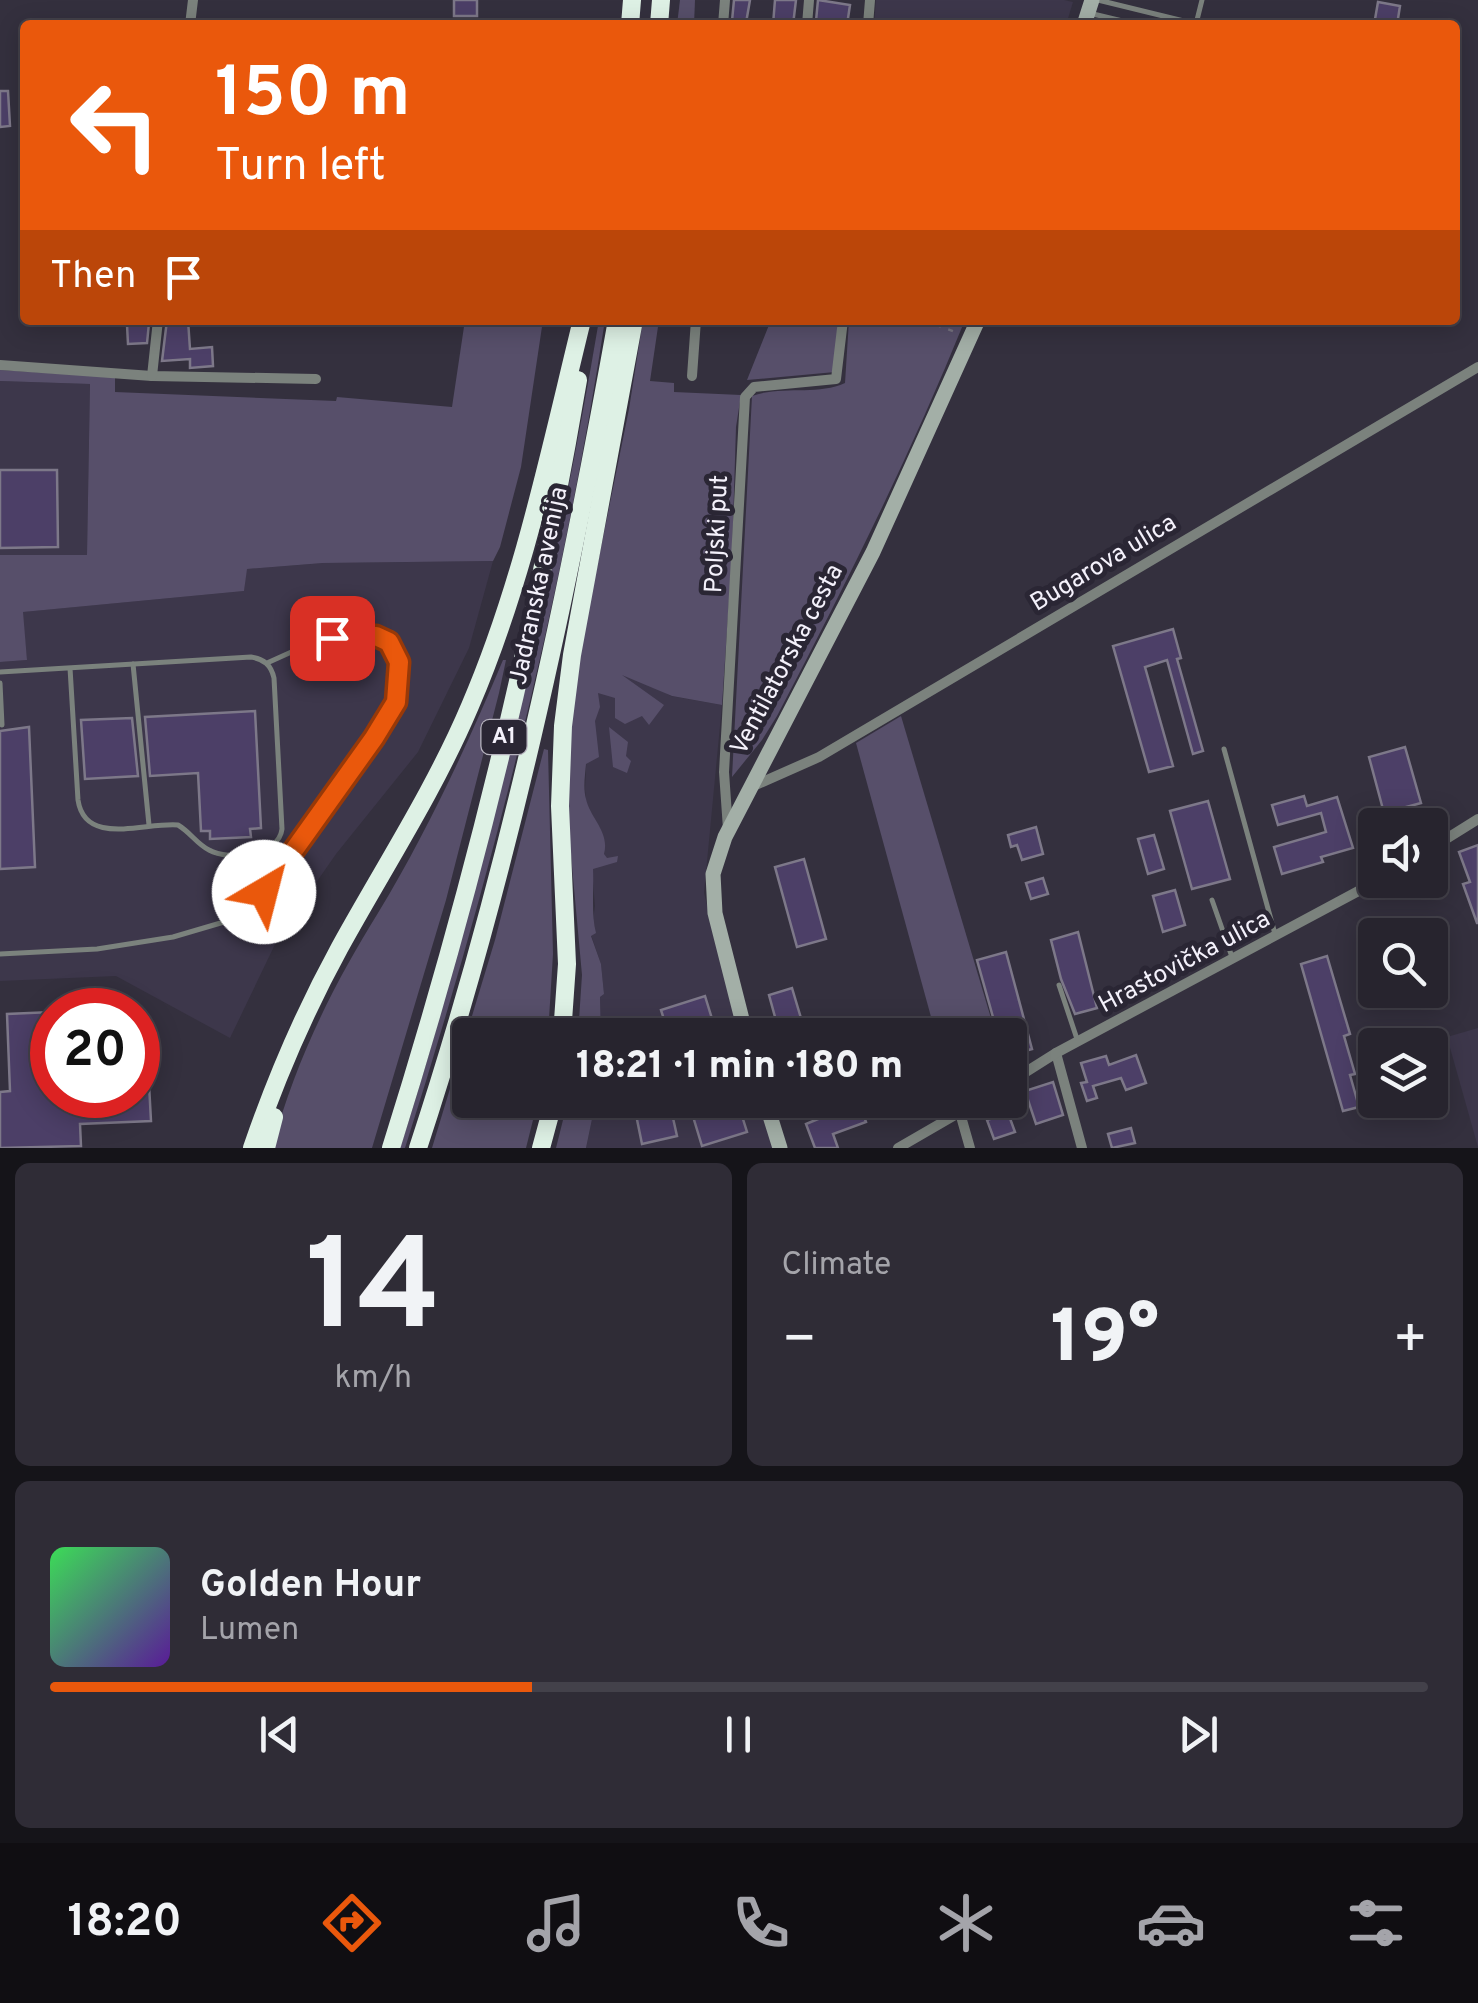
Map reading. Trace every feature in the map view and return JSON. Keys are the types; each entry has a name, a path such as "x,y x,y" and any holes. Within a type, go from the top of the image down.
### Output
{"highway":[{"path":"252,1148 278,1071 340,947 418,812 471,706 517,579 583,325"},
{"name":"Jadranska avenija","path":"391,1148 460,915 518,682 561,480 583,325"},
{"name":"Jadranska avenija","path":"418,1148 487,913 527,758 566,589 616,325"},
{"path":"563,1018 567,964 560,806 563,726 572,655 633,325"},
{"path":"266,1148 294,1044"},
{"path":"541,1148 549,1118"}],"main road":[{"name":"Ventilatorska cesta","path":"741,1018 712,893 728,830 872,552 976,325"},
{"path":"771,1118 780,1148"}],"street":[{"path":"152,376 157,325"},
{"path":"692,376 696,325"},
{"name":"Poljski put","path":"728,830 724,772 745,397 754,387 836,379 842,325"},
{"path":"0,365 152,376 316,379"},
{"name":"Bugarova ulica","path":"748,789 818,757 1478,368"},
{"path":"1448,838 1478,820"},
{"name":"Hrastovička ulica","path":"1027,1072 1358,892"},
{"path":"1056,1054 1082,1148"},
{"path":"898,1148 951,1118"},
{"path":"961,1118 970,1148"}],"lane":[{"path":"1090,10 1166,20"},
{"path":"1090,10 1123,20"},
{"path":"0,954 97,950 173,937 224,922 264,892 393,712 399,662 389,642 376,636 318,640 267,664"},
{"path":"0,672 251,657 267,664 274,678 281,837 274,846 263,852 218,854 178,825 104,829 83,818 78,800 70,668"},
{"path":"133,664 148,826"},
{"path":"0,683 2,725"},
{"path":"1224,750 1276,937"},
{"path":"1212,900 1233,960"},
{"path":"1058,985 1078,1042"}],"path":[{"path":"937,325 970,338"}],"shaded area":[{"path":"680,0 695,0 694,20 678,20"},
{"path":"876,0 1073,2 1068,20 874,20"},
{"path":"464,325 542,325 521,467 493,561 323,563 247,569 244,591 23,612 27,660 0,662 0,555 87,555 90,384 0,381 0,370 115,377 115,392 336,401 337,397 452,407"},
{"path":"598,325 604,325 568,530 521,738 437,1046 405,1148 400,1148 490,827 526,684 573,466"},
{"path":"642,325 658,325 650,381 674,383 674,392 741,395 736,427 722,705 672,696 622,675 664,705 649,725 642,716 625,724 615,718 615,698 598,693 600,707 595,721 599,757 586,764 585,795 602,832 604,854 607,858 618,856 617,862 593,869 596,933 591,936 601,964 604,994 600,997 601,1018 579,1018 582,975 568,823 570,731 578,661"},
{"path":"769,325 838,325 835,372 747,380"},
{"path":"849,325 963,325 899,471 777,716 732,777 752,396 845,383"},
{"path":"0,381 90,384 87,556 0,555"},
{"path":"493,561 469,648 418,752 336,854 279,936 230,1038 160,1000 160,988 138,988 116,976 0,981 0,662 27,660 22,612 244,591 246,569 323,563"},
{"path":"596,654 671,696 722,705 704,893 736,1018 601,1018 600,997 604,994 601,964 591,935 595,906 585,789"},
{"path":"503,660 499,693 446,900 372,1148 272,1148 316,1026 429,821"},
{"path":"901,716 991,1018 931,1018 856,743"},
{"path":"609,727 628,742 626,756 631,761 627,773 613,767"},
{"path":"544,749 548,750 553,954 549,1018 471,1018"},
{"path":"1478,1028 1478,1147 1448,1041 1448,1037"},
{"path":"452,1082 452,1118 534,1118 526,1148 432,1148"},
{"path":"564,1118 592,1118 586,1148 556,1148"},
{"path":"592,1118 764,1118 773,1148 586,1148"}],"building":[{"path":"454,0 477,0 477,16 454,16"},
{"path":"734,0 750,0 747,20 732,20"},
{"path":"775,0 796,0 794,20 773,20"},
{"path":"818,0 850,5 848,20 816,20"},
{"path":"1378,2 1400,6 1398,20 1375,20"},
{"path":"0,91 8,91 10,126 0,127"},
{"path":"127,325 149,325 147,343 128,344"},
{"path":"166,325 188,325 190,349 212,347 213,366 190,368 190,359 162,361"},
{"path":"0,470 57,470 58,547 0,548"},
{"path":"1173,629 1181,658 1177,659 1203,751 1193,754 1167,660 1145,667 1173,766 1149,772 1113,646"},
{"path":"255,711 261,828 250,829 251,837 210,839 210,831 201,831 198,773 150,776 145,717"},
{"path":"132,718 138,776 85,779 81,720"},
{"path":"29,727 35,867 0,869 0,731"},
{"path":"1405,747 1421,803 1383,808 1369,757"},
{"path":"1304,796 1307,806 1337,797 1353,848 1282,874 1274,847 1326,832 1321,813 1278,825 1272,805"},
{"path":"1208,801 1230,879 1192,889 1170,811"},
{"path":"1036,827 1043,854 1022,860 1017,845 1011,847 1008,835"},
{"path":"1154,835 1164,869 1148,874 1138,839"},
{"path":"1478,845 1477,923 1463,884 1470,882 1459,852"},
{"path":"804,859 826,939 797,947 775,867"},
{"path":"1043,878 1048,894 1031,899 1026,883"},
{"path":"1175,890 1185,925 1163,932 1153,896"},
{"path":"1078,932 1097,1008 1075,1014 1051,940"},
{"path":"1006,952 1024,1018 993,1018 977,960"},
{"path":"1327,956 1350,1034 1344,1036 1355,1074 1350,1075 1358,1107 1343,1111 1301,964"},
{"path":"792,988 801,1018 775,1018 769,995"},
{"path":"705,996 712,1018 664,1018 661,1010"},
{"path":"30,1013 30,1118 151,1121 80,1124 81,1146 0,1148 0,1092 10,1091 7,1014"},
{"path":"1136,1055 1146,1083 1126,1090 1121,1078 1093,1086 1097,1098 1087,1101 1081,1083 1087,1082 1081,1063 1106,1056 1109,1065"},
{"path":"1053,1082 1063,1115 1036,1124 1027,1090"},
{"path":"637,1118 673,1118 677,1136 642,1144"},
{"path":"693,1118 743,1118 747,1132 702,1146"},
{"path":"820,1118 865,1118 866,1122 833,1134 838,1148 815,1148 806,1124"},
{"path":"1010,1118 1015,1132 994,1139 987,1120"},
{"path":"1131,1128 1135,1143 1112,1148 1108,1134"}],"route":[{"path":"264,892 393,712 396,702 399,662 389,642 376,636 332,638"}]}
